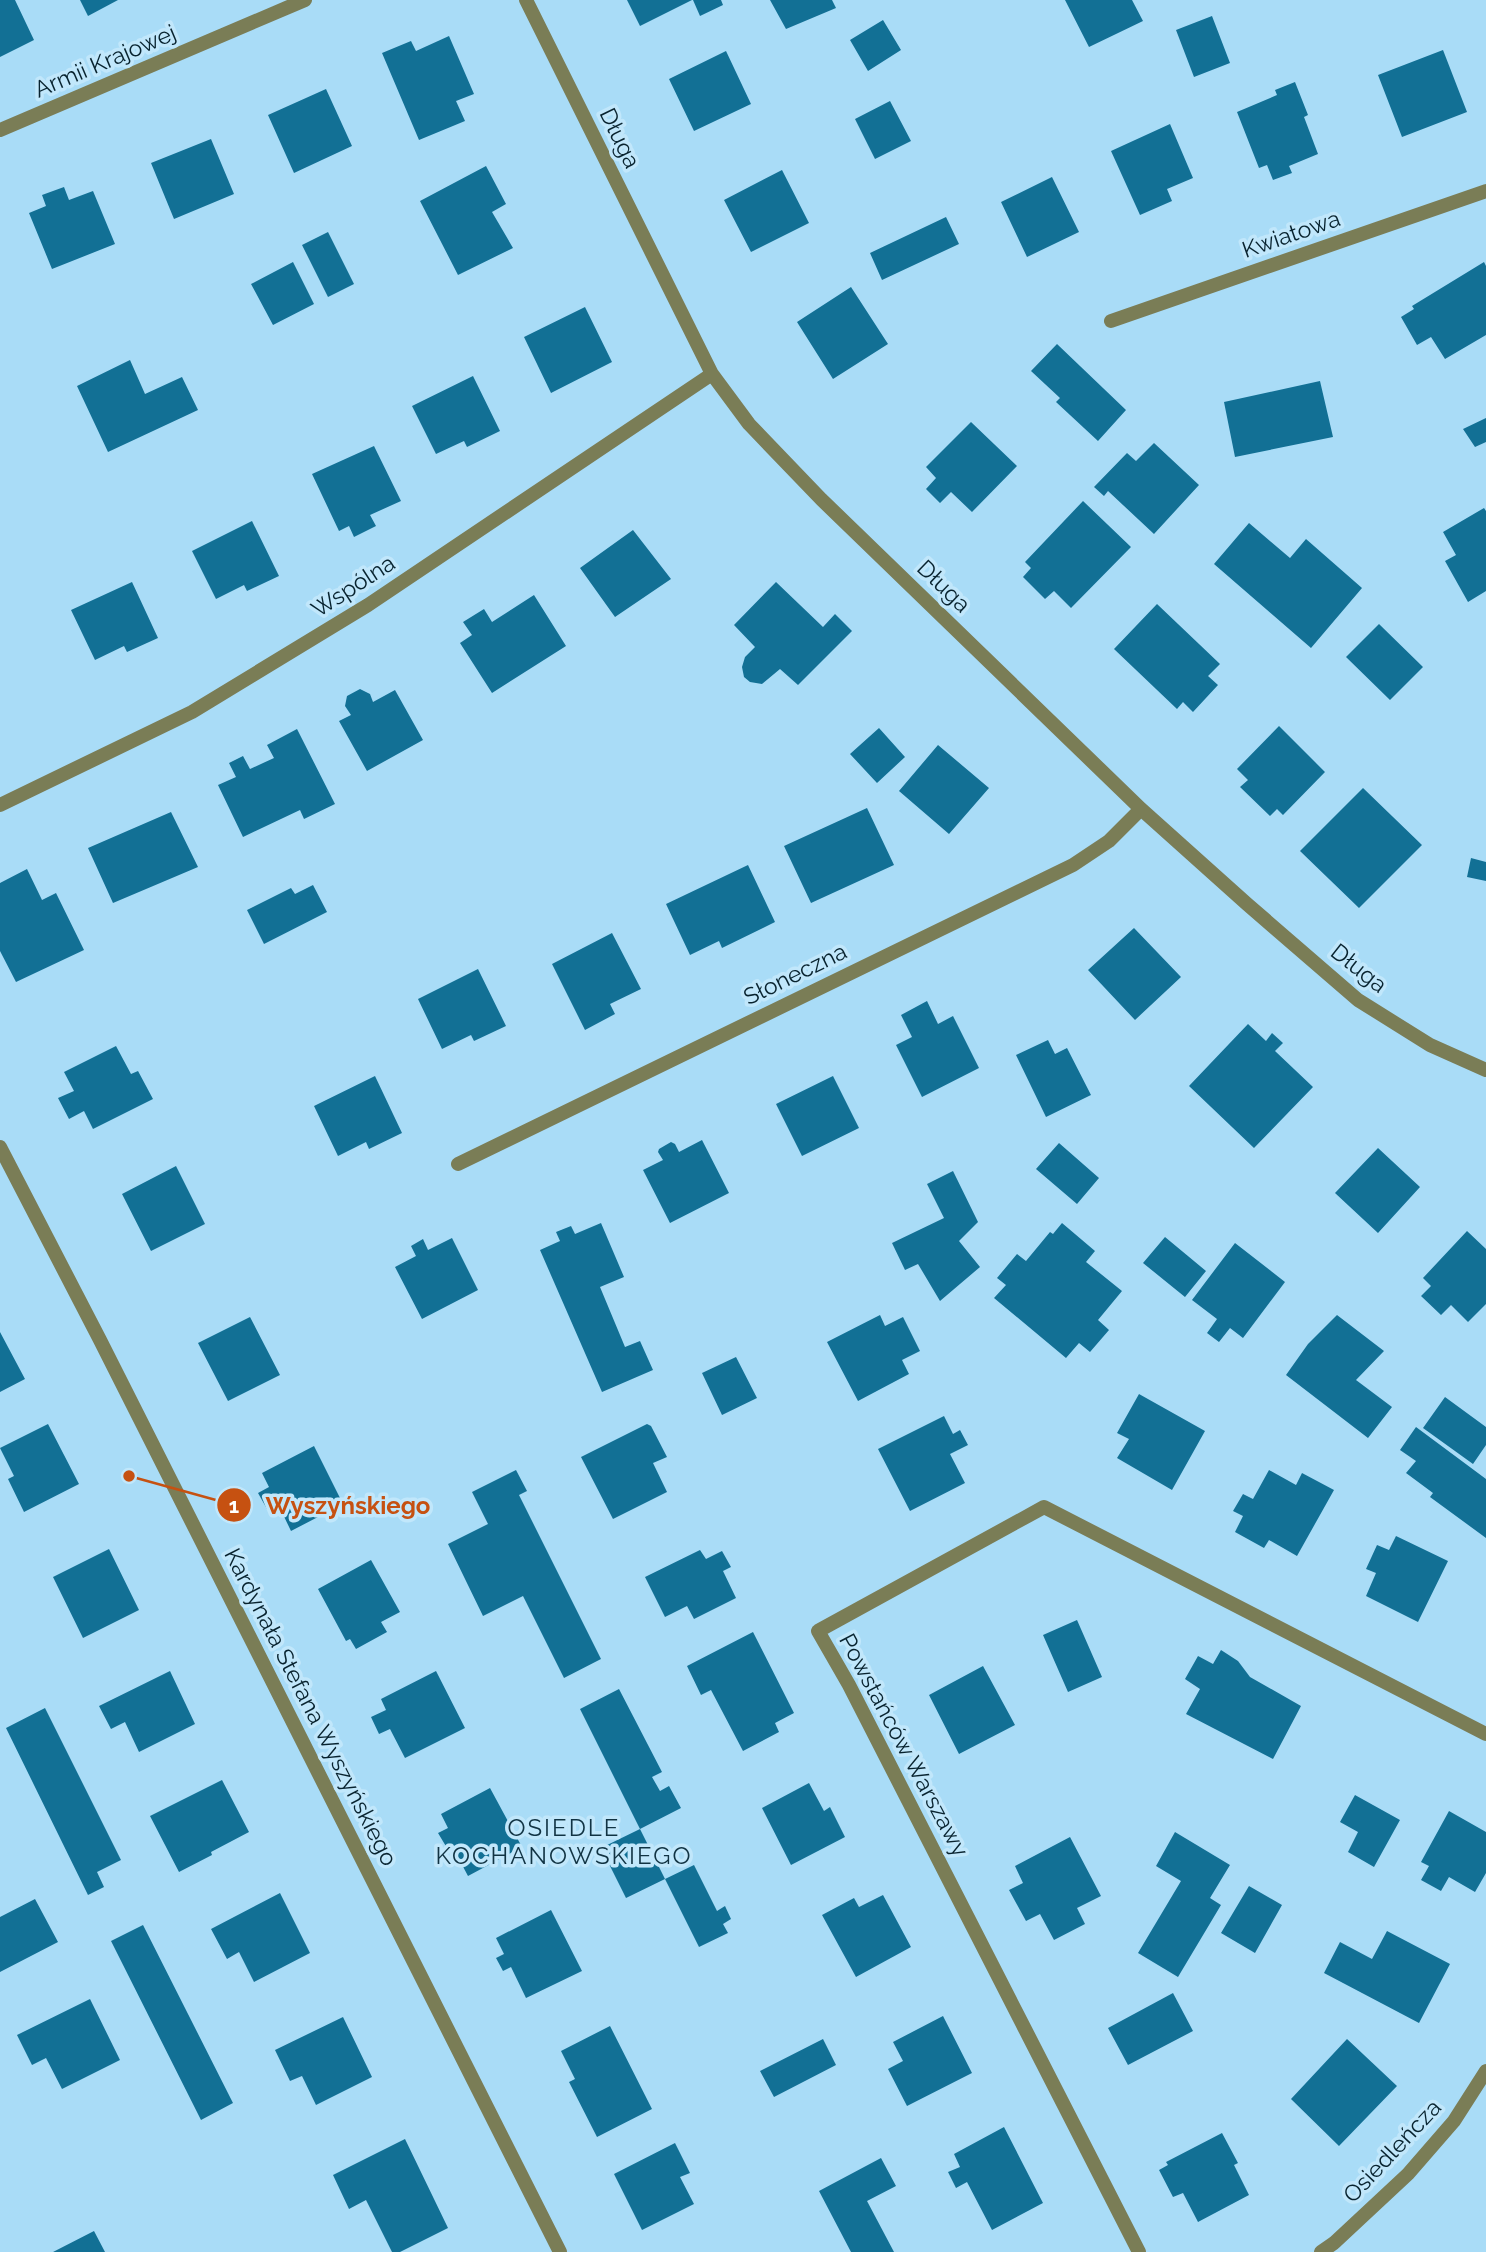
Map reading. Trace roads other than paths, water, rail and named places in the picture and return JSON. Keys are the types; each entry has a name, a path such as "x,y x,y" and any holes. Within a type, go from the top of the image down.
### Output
{"street":[{"name":"Armii Krajowej","path":"0,130 305,0"},
{"name":"Długa","path":"526,0 712,374 749,424 821,499 1141,809 1358,1000 1430,1045 1486,1070"},
{"name":"Kwiatowa","path":"1111,321 1486,191"},
{"name":"Wspólna","path":"0,805 192,712 368,605 712,374"},
{"name":"Słoneczna","path":"458,1164 1073,865 1109,841 1141,809"},
{"name":"Kardynała Stefana Wyszyńskiego","path":"0,1147 113,1365 560,2252"},
{"name":"Powstańców Warszawy","path":"1139,2252 849,1685 818,1631 1044,1507 1486,1734"},
{"name":"Osiedleńcza","path":"1321,2252 1408,2174 1454,2121 1486,2071"}],"place":[{"name":"Wyszyńskiego","path":"129,1476"}],"district":[{"name":"OSIEDLE KOCHANOWSKIEGO","path":"564,1842"}]}
